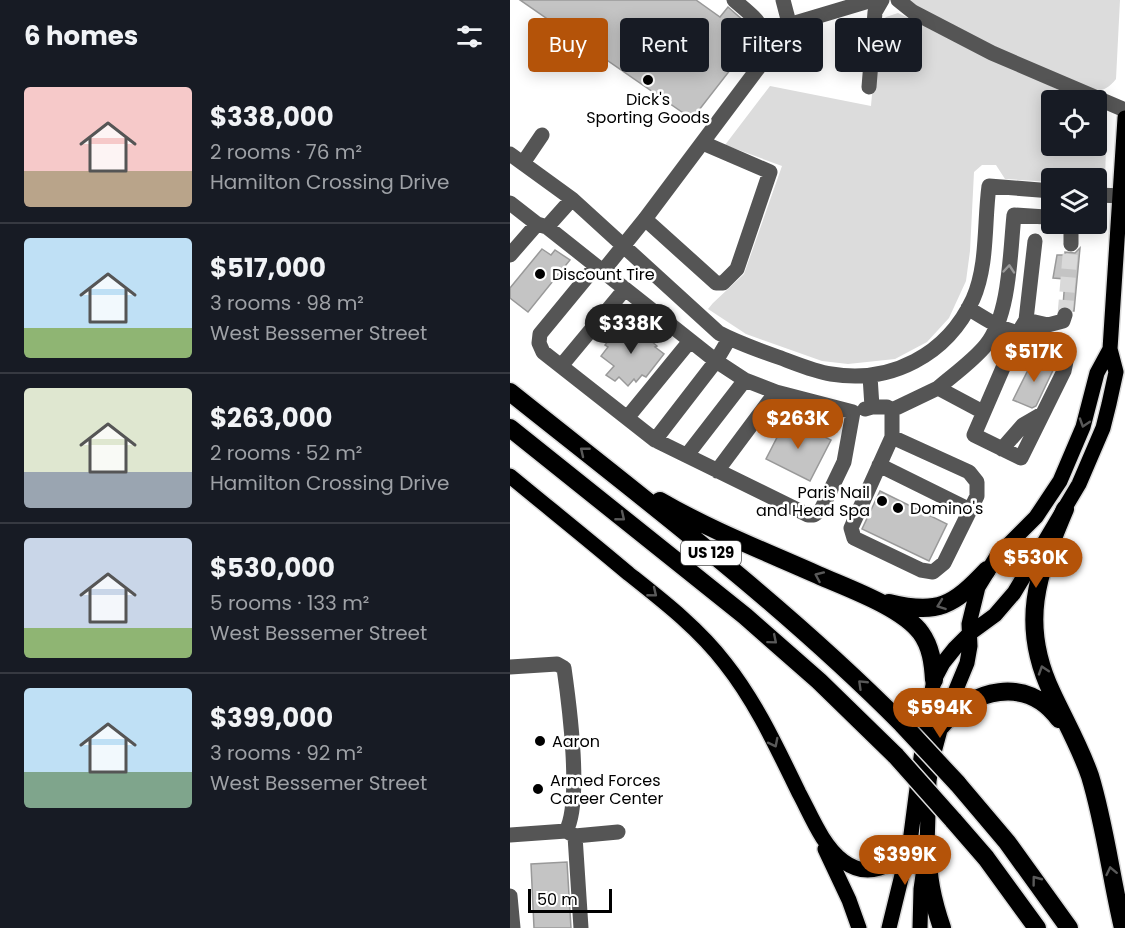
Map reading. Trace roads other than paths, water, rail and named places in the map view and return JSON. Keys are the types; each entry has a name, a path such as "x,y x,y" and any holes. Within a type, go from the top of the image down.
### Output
{"highway":[{"name":"US 129","path":"510,392 764,596 828,652 903,725 957,783 1007,842 1069,928"},
{"name":"US 129","path":"510,428 745,616 819,681 896,756 953,820 986,858 1037,928"},
{"path":"616,477 703,524 873,599 908,620 920,631 931,654 934,680"},
{"path":"1065,509 1047,551 1038,581 1035,636 1043,672 1089,775 1098,807 1123,928"},
{"path":"873,599 906,607 932,608 947,604 959,596 987,570"},
{"path":"941,726 955,711 974,699 994,693 1023,693 1043,702 1076,742"},
{"path":"919,844 928,874 932,900 942,928"}],"main road":[{"path":"920,928 919,844 922,750 934,680 943,663 969,634 995,615 1014,593 1065,509 1088,465 1103,428 1116,372 1110,349 1123,196 1125,118"},
{"path":"889,928 919,844 941,726 967,663 970,646 969,634 978,587 997,556 1036,517 1060,481 1083,427 1097,373 1110,349"},
{"path":"510,476 689,623 718,654 743,686 819,829 840,858 852,866 867,870 884,867 919,844"},
{"path":"819,829 826,852 849,900 859,928"}],"street":[{"path":"734,0 754,18"},
{"path":"783,0 788,18"},
{"path":"807,18 872,0"},
{"path":"869,87 875,12 882,0"},
{"path":"897,0 913,12 992,53 1125,110"},
{"path":"755,72 645,219 540,334 539,343 543,352 655,440 808,515 820,510 844,462 853,412"},
{"path":"523,163 542,135"},
{"path":"645,219 716,283 723,283 737,269 770,172 703,143"},
{"path":"510,154 572,199 719,333 729,339 829,374 870,376 901,368 929,352 954,329 968,308 981,276 989,186 1041,190"},
{"path":"1107,195 1123,196"},
{"path":"510,255 572,199"},
{"path":"510,203 600,268 716,362 745,380 776,392 853,412 887,407 892,410"},
{"path":"892,410 938,388 987,344 1005,302 1014,215 1041,217"},
{"path":"1071,234 1071,244"},
{"path":"1022,326 1059,341 1065,347 1068,357 1042,414 1023,425 1002,449 974,435 1022,326 1035,241"},
{"path":"561,366 625,289"},
{"path":"968,308 996,325 1048,325 1063,321 1065,315"},
{"path":"655,440 716,362 729,339"},
{"path":"627,418 690,341"},
{"path":"870,376 872,408"},
{"path":"687,456 745,380"},
{"path":"938,388 983,412"},
{"path":"717,471 776,392"},
{"path":"892,410 892,437 851,528 854,538 921,570 933,572 944,563 977,496 977,482 973,475 892,437"},
{"path":"879,465 970,510"},
{"path":"510,667 557,664 564,668 570,708 573,783 570,834 580,928"},
{"path":"510,835 618,832"},
{"path":"510,896 513,928"}],"tunnel":[{"path":"1065,315 1071,244"}],"place":[{"name":"Dick's Sporting Goods","path":"648,80"},
{"name":"Discount Tire","path":"540,274"},
{"name":"Paris Nail and Head Spa","path":"882,501"},
{"name":"Domino's","path":"898,508"},
{"name":"Aaron","path":"540,741"},
{"name":"Armed Forces Career Center","path":"538,789"}]}
